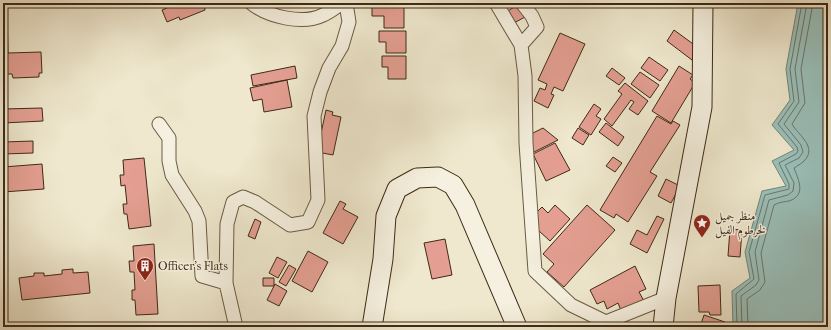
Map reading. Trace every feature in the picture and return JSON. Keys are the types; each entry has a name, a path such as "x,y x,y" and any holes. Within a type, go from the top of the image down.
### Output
{"main road":[{"path":"663,327 666,298 702,107 703,3"},
{"path":"372,327 383,259 386,216 397,189 417,178 438,177 453,185 465,205 517,327"}],"street":[{"path":"252,3 271,13 302,20 322,15 342,3"},
{"path":"236,327 226,283 227,224 233,202 243,197 255,202 290,225 308,222 318,200 314,116 322,86 329,68 342,46 348,22 346,3"},
{"path":"496,3 521,45 525,76 526,143 535,271 570,305 606,322 666,298"},
{"path":"521,45 537,27 532,16 522,3"},
{"path":"159,124 169,138 169,161 172,175 195,211 199,221 202,276 226,283"}],"water":[{"path":"798,3 828,3 828,327 733,327 732,291 750,278 745,252 762,191 786,186 772,161 794,150 772,125 790,100 786,69"}],"building":[{"path":"165,3 204,3 205,10 180,20 179,17 167,22 162,10 167,8"},
{"path":"372,4 404,4 404,28 384,28 384,16 372,16"},
{"path":"517,5 525,17 512,24 505,13"},
{"path":"3,16 7,16 8,53 41,52 42,73 39,73 39,77 13,78 12,74 3,74"},
{"path":"674,30 700,49 692,60 667,41"},
{"path":"379,31 406,31 406,53 386,53 386,42 379,42"},
{"path":"560,33 585,44 563,91 554,87 551,94 554,95 548,108 534,101 540,88 545,90 547,84 538,80"},
{"path":"382,56 406,56 406,79 388,79 388,67 382,67"},
{"path":"649,57 668,70 660,81 641,68"},
{"path":"295,66 297,78 253,86 251,75"},
{"path":"679,66 693,75 690,79 695,83 671,123 652,111"},
{"path":"612,68 625,78 619,85 606,76"},
{"path":"640,72 659,85 650,98 631,84"},
{"path":"287,80 292,107 264,112 262,99 253,101 250,88"},
{"path":"625,83 648,101 638,115 629,109 634,102 631,100 612,126 604,119 622,94 618,91"},
{"path":"594,104 601,109 596,116 601,119 591,135 579,127"},
{"path":"42,108 43,121 3,123 3,109"},
{"path":"326,110 333,112 332,115 341,117 333,155 317,152"},
{"path":"657,116 671,124 673,121 680,125 650,172 657,176 628,222 616,214 614,218 600,210"},
{"path":"606,123 624,137 618,146 599,132"},
{"path":"543,128 558,140 532,153 529,135"},
{"path":"578,128 589,135 583,145 572,138"},
{"path":"33,141 33,153 3,154 3,142"},
{"path":"555,143 570,170 546,181 533,154"},
{"path":"613,157 622,163 615,172 606,166"},
{"name":"Officer's Flats","path":"144,158 151,226 129,229 127,214 124,214 123,204 127,204 125,185 121,186 120,175 124,175 123,160"},
{"path":"42,164 44,189 3,192 3,167"},
{"path":"666,179 680,186 671,203 658,196"},
{"path":"340,201 346,204 343,209 358,217 343,244 323,233"},
{"path":"555,205 570,219 550,241 538,230 533,216 542,207 548,213"},
{"path":"587,205 615,230 564,287 547,272 554,264 543,254"},
{"path":"657,216 664,219 647,253 630,244 637,230 647,235"},
{"path":"255,219 261,222 255,239 248,236"},
{"path":"730,229 742,230 740,257 728,256"},
{"path":"445,239 452,275 432,279 424,243"},
{"name":"Officer's Flats","path":"154,244 158,314 136,315 135,300 132,300 132,290 135,290 134,272 130,272 129,261 134,261 133,246"},
{"path":"308,251 328,262 312,292 292,281"},
{"path":"277,257 287,262 278,278 269,273"},
{"path":"289,265 296,269 286,286 279,282"},
{"path":"635,266 646,289 639,292 644,301 622,313 618,303 607,309 604,301 597,304 590,290"},
{"path":"73,269 73,273 88,272 90,293 22,300 19,278 34,276 34,273 44,273 44,276 62,274 62,270"},
{"path":"263,278 274,278 274,286 263,286"},
{"path":"275,284 287,291 279,306 267,300"},
{"path":"720,285 721,315 710,315 709,312 699,312 698,286"},
{"path":"704,315 725,322 723,327 700,327"}],"place":[{"name":"منظر جميل لخرطوم الفيل","path":"702,238"},
{"name":"Officer's Flats","path":"145,281"}]}
